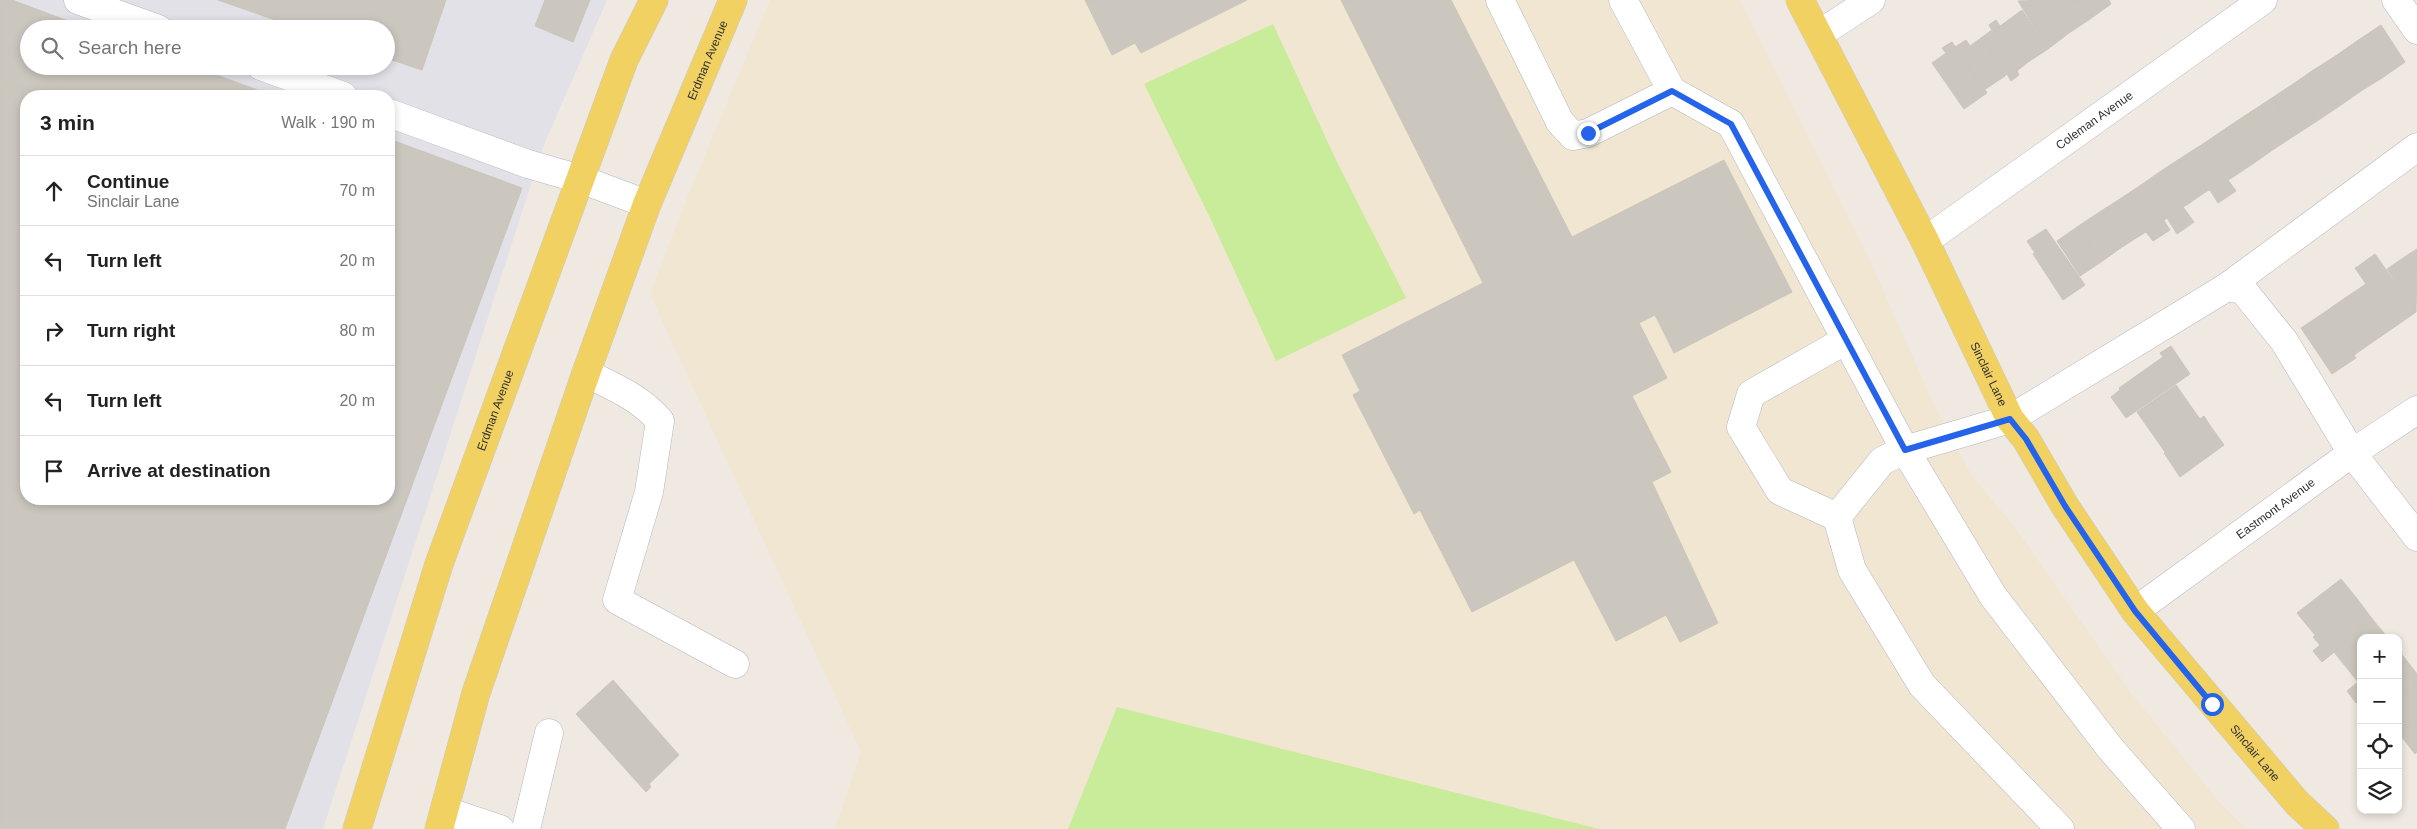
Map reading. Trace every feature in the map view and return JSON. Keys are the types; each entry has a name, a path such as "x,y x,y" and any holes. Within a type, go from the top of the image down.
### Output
{"main road":[{"name":"Erdman Avenue","path":"357,829 439,564 624,60 654,0"},
{"name":"Erdman Avenue","path":"443,820 476,693 586,373 647,204 733,0"},
{"name":"Sinclair Lane","path":"1800,0 1926,241 2010,419 2026,439 2065,506 2135,611 2297,803 2325,829"}],"street":[{"path":"78,0 133,20"},
{"path":"1500,0 1560,122 1573,136 1588,133 1672,91"},
{"path":"1623,0 1672,91 1731,124 1846,340 1893,455 1993,596 2110,748 2181,829"},
{"path":"1818,35 1871,0"},
{"name":"Coleman Avenue","path":"1926,241 2263,0"},
{"path":"2396,0 2417,30"},
{"path":"286,75 327,90"},
{"path":"395,115 528,164 580,178 647,204"},
{"path":"1837,517 1893,455 2010,419 2227,287 2417,147"},
{"path":"2227,287 2243,290 2284,341 2352,453 2417,537"},
{"path":"1846,340 1751,394 1741,427 1780,491 1837,517 1852,570 1922,685 2060,829"},
{"path":"586,373 634,397 648,407 660,421 649,492 616,600 735,664"},
{"name":"Eastmont Avenue","path":"2135,611 2352,453 2417,410"},
{"path":"526,829 549,732"},
{"path":"443,820 500,829"}],"shaded area":[{"path":"0,0 607,0 543,147 323,829 0,829"},
{"path":"770,0 1740,0 1873,267 1934,405 1972,476 2014,526 2131,693 2219,802 2246,829 835,829 861,752 650,294 683,208"}],"green space":[{"path":"1273,24 1336,160 1406,298 1276,361 1211,220 1144,84"},
{"path":"1117,707 1599,829 1068,829"}],"building":[{"path":"0,0 12,0 65,20 20,20 20,75 67,75 61,90 31,90 0,79"},
{"path":"218,0 446,0 422,70 395,61 395,20 275,20"},
{"path":"545,0 590,0 573,42 535,26"},
{"path":"1085,0 1247,0 1141,53 1135,43 1112,55"},
{"path":"1341,0 1451,0 1572,237 1724,160 1792,292 1674,353 1655,315 1639,323 1667,378 1632,396 1671,472 1652,482 1718,623 1680,642 1666,615 1616,641 1574,560 1472,612 1420,510 1414,514 1353,395 1360,391 1342,355 1483,283"},
{"path":"2047,0 2078,0 2090,19 2069,33"},
{"path":"2047,0 2069,33 2048,49 2018,1"},
{"path":"2078,0 2109,0 2111,4 2090,19"},
{"path":"2022,10 2048,49 2028,62 2003,24"},
{"path":"1996,20 2000,26 2003,24 2028,62 2017,71 2019,75 2011,81 2007,74 2005,76 1981,38 1992,30 1989,25"},
{"path":"2381,25 2405,62 2382,78 2357,41"},
{"path":"1981,38 2005,76 1984,90 1955,47 1966,40 1970,46"},
{"path":"2357,41 2382,78 2361,91 2337,55"},
{"path":"1952,42 1987,93 1964,109 1932,63 1946,53 1942,48"},
{"path":"2337,55 2361,91 2338,107 2312,71"},
{"path":"2312,71 2338,107 2317,121 2293,84"},
{"path":"67,75 217,75 258,90 61,90"},
{"path":"0,79 31,90 20,90 20,505 395,505 395,141 522,188 285,829 0,829"},
{"path":"2293,84 2317,121 2297,134 2272,98"},
{"path":"2272,98 2297,134 2274,149 2249,113"},
{"path":"2249,113 2274,149 2254,163 2228,127"},
{"path":"2228,127 2254,163 2233,177 2206,142"},
{"path":"2206,142 2233,177 2228,180 2236,191 2218,203 2210,190 2207,191 2184,156"},
{"path":"2184,156 2207,191 2188,204 2164,169"},
{"path":"2164,169 2188,204 2183,207 2194,222 2177,234 2167,218 2164,220 2141,185"},
{"path":"2141,185 2170,230 2153,241 2146,232 2144,233 2120,199"},
{"path":"2120,199 2144,233 2122,247 2098,213"},
{"path":"2098,213 2122,247 2101,262 2077,227"},
{"path":"2077,227 2101,262 2080,276 2057,241"},
{"path":"2046,229 2085,285 2063,300 2033,254 2035,253 2027,241"},
{"path":"2417,249 2417,266 2409,254"},
{"path":"2375,254 2416,312 2396,326 2357,267"},
{"path":"2409,254 2417,266 2416,312 2387,269"},
{"path":"2357,267 2396,326 2374,341 2345,298 2366,284 2355,268"},
{"path":"2345,298 2374,341 2354,355 2325,312"},
{"path":"2325,312 2356,358 2332,374 2301,328"},
{"path":"2171,346 2190,374 2126,418 2111,397 2120,390 2119,388 2163,357 2160,353"},
{"path":"2176,385 2190,405 2151,432 2137,412"},
{"path":"2190,405 2200,419 2204,416 2209,424 2165,452 2151,432"},
{"path":"2209,424 2224,445 2180,477 2164,453"},
{"path":"2341,579 2358,600 2315,635 2297,613"},
{"path":"2358,600 2373,620 2322,662 2313,651 2320,645 2313,637"},
{"path":"2373,620 2385,634 2357,634 2357,666 2350,672 2334,652"},
{"path":"2402,655 2407,661 2402,665"},
{"path":"2407,661 2417,674 2417,684 2402,697 2402,679 2402,665"},
{"path":"2357,666 2357,681 2350,672"},
{"path":"613,680 679,755 649,784 651,787 646,792 576,714"},
{"path":"2357,683 2356,703 2347,691"},
{"path":"2417,684 2417,719 2402,731 2402,724 2402,697"},
{"path":"2417,719 2417,752 2415,754 2402,737 2402,731"}],"route":[{"path":"1588,133 1672,91 1731,124 1905,450 2010,419 2026,439 2065,506 2135,611 2212,704"}]}
